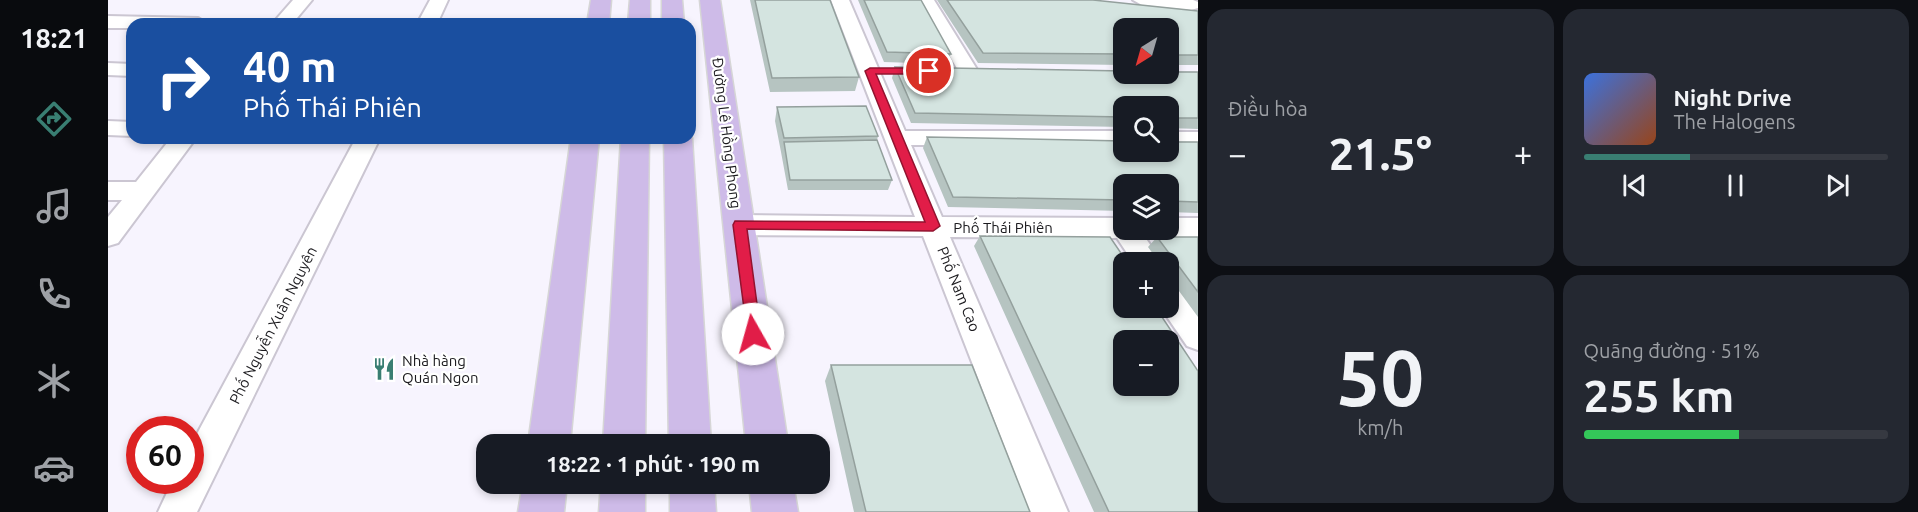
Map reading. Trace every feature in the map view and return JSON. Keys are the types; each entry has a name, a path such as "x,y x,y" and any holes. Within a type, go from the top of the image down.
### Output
{"main road":[{"path":"599,18 601,0"},
{"path":"639,18 640,0"},
{"path":"672,0 673,18"},
{"name":"Đường Lê Hồng Phong","path":"710,0 765,434"},
{"path":"550,434 584,144"},
{"path":"624,434 635,144"},
{"path":"678,144 690,434"},
{"path":"541,512 543,494"},
{"path":"622,512 623,494"},
{"path":"692,494 693,512"},
{"path":"773,494 775,512"}],"street":[{"path":"287,18 303,0"},
{"path":"430,18 439,0"},
{"name":"Phố Nam Cao","path":"840,0 880,71 897,138 1049,512"},
{"path":"925,0 968,71"},
{"path":"1135,4 1195,10"},
{"path":"108,22 126,22"},
{"path":"108,69 126,70"},
{"path":"946,71 992,71"},
{"path":"108,128 126,129"},
{"path":"897,138 1113,138"},
{"path":"1179,139 1198,139"},
{"path":"108,236 179,144"},
{"name":"Phố Nguyễn Xuân Nguyên","path":"177,512 365,144"},
{"path":"108,191 144,191"},
{"name":"Phố Thái Phiên","path":"740,225 1113,229"},
{"path":"1179,228 1198,228"},
{"path":"1179,309 1198,337"}],"building":[{"path":"755,0 830,0 859,77 772,78"},
{"path":"864,0 921,0 951,54 887,52"},
{"path":"947,0 1093,0 1198,11 1198,55 1179,55 1179,18 1113,18 1113,54 983,53"},
{"path":"895,67 1113,71 1113,84 1179,84 1179,72 1198,72 1198,118 1179,118 1179,96 1113,96 1113,117 915,113"},
{"path":"866,106 878,136 784,138 777,107"},
{"path":"927,137 1113,141 1113,162 1179,162 1179,142 1198,142 1198,202 1179,201 1179,174 1113,174 1113,200 953,197"},
{"path":"877,140 892,180 790,180 784,142"},
{"path":"980,236 1110,237 1120,252 1113,252 1113,318 1163,318 1171,330 1113,330 1113,396 1179,396 1179,342 1198,371 1198,512 1109,512"},
{"path":"1198,237 1198,292 1179,267 1179,252 1168,252 1159,240"},
{"path":"831,365 972,365 1030,512 866,512"}],"place":[{"name":"Nhà hàng Quán Ngon","path":"384,369"}],"route":[{"path":"753,334 740,225 933,226 870,71 929,71"}]}
